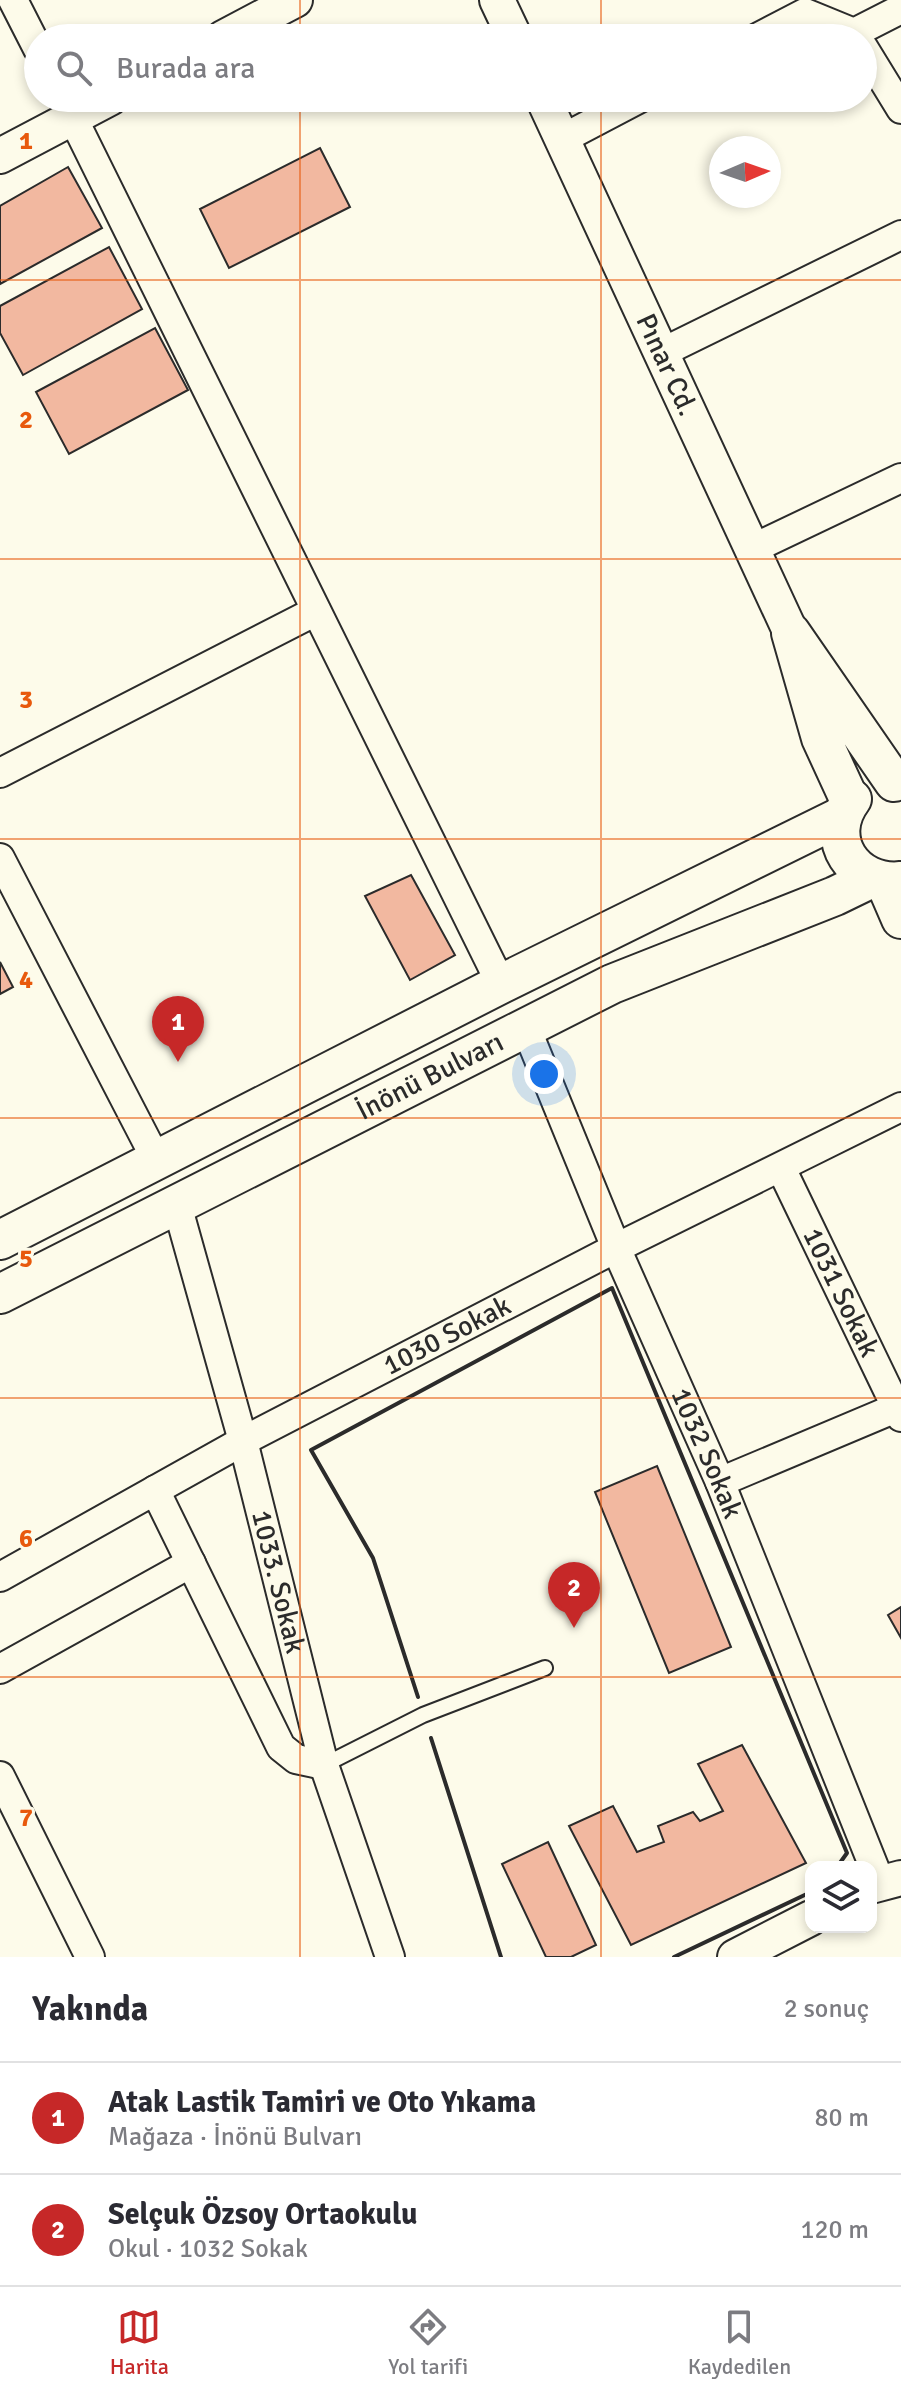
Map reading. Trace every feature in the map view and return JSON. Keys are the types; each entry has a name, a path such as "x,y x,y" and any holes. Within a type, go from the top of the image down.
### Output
{"main road":[{"path":"791,633 897,782"},
{"path":"791,633 821,738 846,808 839,831 847,859 885,880 901,919"},
{"name":"İnönü Bulvarı","path":"0,1240 846,808 862,789 897,782"},
{"name":"İnönü Bulvarı","path":"0,1294 612,984 835,896 885,880"},
{"path":"156,1159 177,1205"}],"street":[{"path":"13,0 25,24"},
{"path":"250,24 295,0"},
{"path":"497,0 508,24"},
{"path":"834,0 849,24"},
{"path":"877,26 901,9"},
{"path":"784,24 805,13 827,24"},
{"path":"877,70 901,109"},
{"path":"0,156 62,112"},
{"path":"70,112 501,984"},
{"name":"Pınar Cd.","path":"549,112 791,633"},
{"path":"562,139 613,112"},
{"path":"661,353 901,235"},
{"path":"752,549 901,478"},
{"path":"0,773 316,611"},
{"path":"0,858 156,1159"},
{"name":"1032 Sokak","path":"526,1028 616,1248 720,1482 884,1882"},
{"name":"1030 Sokak","path":"0,1577 243,1441 616,1248 901,1107"},
{"name":"1031 Sokak","path":"781,1168 899,1412"},
{"name":"1033. Sokak","path":"177,1205 243,1441 324,1765 390,1957"},
{"path":"720,1482 899,1412"},
{"path":"155,1490 281,1747 296,1759 324,1765"},
{"path":"0,1669 191,1563"},
{"path":"0,1776 90,1957"},
{"path":"735,1957 776,1948 805,1923"}],"lane":[{"path":"324,1765 423,1715 545,1668"}],"building":[{"path":"320,148 350,207 229,268 200,209"},
{"path":"68,167 102,228 0,284 0,206"},
{"path":"109,247 142,309 23,375 0,333 0,306"},
{"path":"155,328 188,390 69,454 36,392"},
{"path":"411,875 455,955 410,980 365,896"},
{"path":"0,962 13,987 0,994"},
{"path":"657,1466 731,1647 669,1673 595,1492"},
{"path":"901,1607 901,1638 888,1615"},
{"path":"742,1745 805,1863 631,1945 569,1826 613,1806 637,1852 664,1842 658,1826 693,1812 700,1821 723,1811 698,1764"},
{"path":"548,1842 596,1945 571,1957 546,1957 502,1864"}],"wall":[{"path":"418,1697 373,1558 311,1450 612,1288 847,1853 841,1861"},
{"path":"431,1738 501,1957"},
{"path":"674,1957 805,1895"}],"place":[{"name":"Atak Lastik Tamiri ve Oto Yıkama","path":"178,1062"},
{"name":"Selçuk Özsoy Ortaokulu","path":"574,1628"}]}
